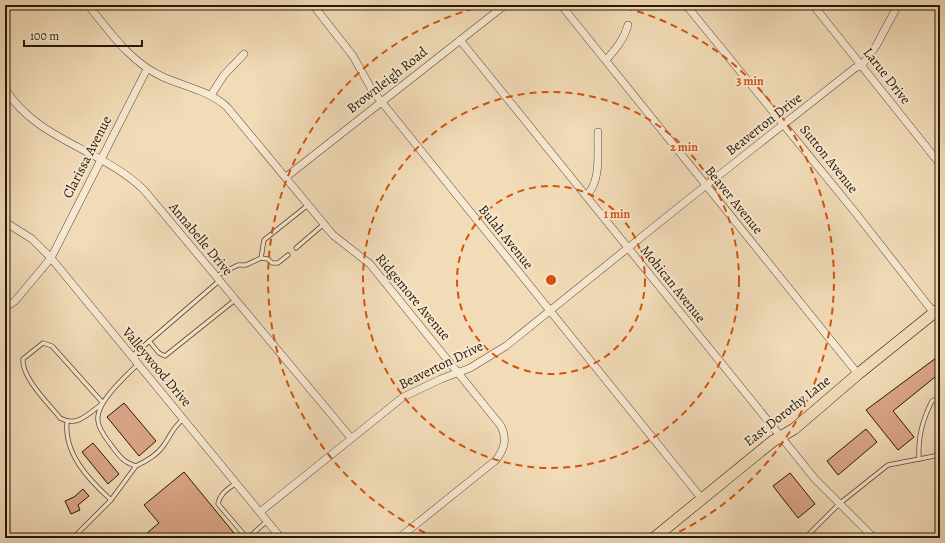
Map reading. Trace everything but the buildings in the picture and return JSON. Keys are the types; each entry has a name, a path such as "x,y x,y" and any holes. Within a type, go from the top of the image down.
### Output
{"main road":[{"name":"East Dorothy Lane","path":"661,536 702,499 749,460 794,429 858,374 938,310"}],"street":[{"name":"Ridgemore Avenue","path":"88,5 123,48 147,69 162,77 211,95 227,107 324,224 341,242 370,264 459,372 501,426 504,433 504,447 496,460 399,538"},
{"name":"Bulah Avenue","path":"313,5 353,56 372,90 702,499"},
{"name":"Brownleigh Road","path":"286,177 505,5"},
{"name":"Beaver Avenue","path":"561,5 858,374"},
{"name":"Sutton Avenue","path":"686,5 909,278 938,310"},
{"name":"Larue Drive","path":"813,5 940,164"},
{"name":"Beaverton Drive","path":"260,512 403,397 434,381 459,372 488,358 550,312 784,124 858,66 862,65 876,46 898,5"},
{"path":"606,60 617,48 626,34 628,25"},
{"name":"Mohican Avenue","path":"460,40 781,437 839,504 874,538"},
{"path":"211,95 224,76 244,54"},
{"name":"Clarissa Avenue","path":"5,308 15,301 51,258 147,69"},
{"name":"Annabelle Drive","path":"5,89 18,106 42,128 123,173 144,190 351,438"},
{"path":"586,196 592,190 595,181 598,132"},
{"name":"Valleywood Drive","path":"5,222 32,239 51,258 281,538"}],"lane":[{"path":"261,258 264,240 308,205"},
{"path":"296,248 324,224"},
{"path":"132,356 217,279 238,265 246,265 261,258 268,259 272,263 278,262 288,255"},
{"path":"149,341 159,353 165,356 235,300"},
{"path":"103,403 52,346 43,343 23,359 22,367 26,376 60,418 67,422 76,422 103,403 114,388 138,364"},
{"path":"919,459 918,442 922,422 932,401 940,398"},
{"path":"103,403 98,420 104,436 124,462 136,466"},
{"path":"73,538 111,500 136,466 148,461 164,445 168,435 184,420"},
{"path":"67,422 66,433 69,444 82,469 92,482 111,500"},
{"path":"805,538 839,504 888,465 940,454"},
{"path":"236,483 223,493 219,498 218,504 247,538 267,521"}]}
